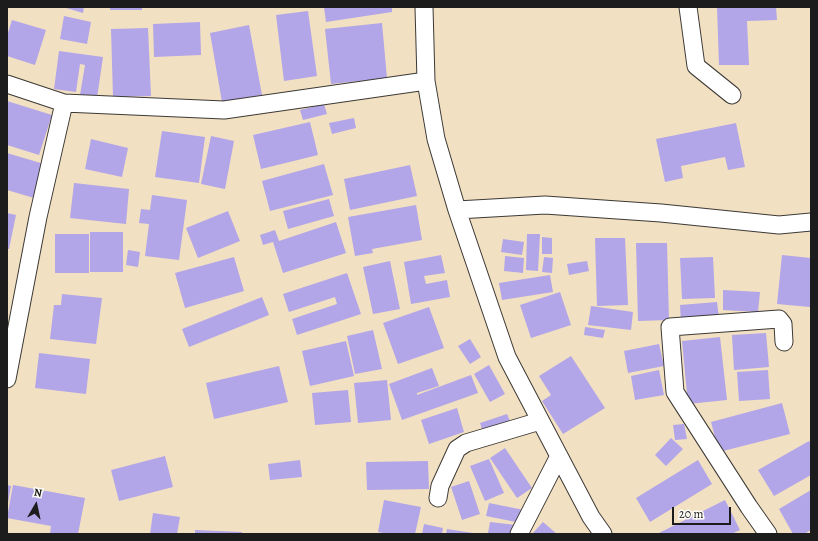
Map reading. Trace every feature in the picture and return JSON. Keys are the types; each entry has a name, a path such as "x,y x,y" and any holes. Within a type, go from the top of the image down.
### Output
{"street":[{"path":"424,7 426,81 436,139 457,210 507,357 591,517 603,534"},
{"path":"688,7 696,66 732,94"},
{"path":"7,84 64,103 224,110 426,81"},
{"path":"7,379 38,218 64,103"},
{"path":"457,210 545,205 661,213 779,225 811,222"},
{"path":"768,534 675,392 670,327 779,319 782,324 784,342"},
{"path":"438,498 440,486 457,449 466,443 540,421"},
{"path":"519,534 559,456"}],"building":[{"path":"63,7 84,7 83,13"},
{"path":"110,7 142,7 142,10 110,10"},
{"path":"324,7 392,7 392,12 326,22"},
{"path":"717,7 776,7 777,20 747,21 749,65 719,65"},
{"path":"308,11 317,76 284,81 276,15"},
{"path":"64,16 91,22 87,44 60,39"},
{"path":"12,20 46,30 35,65 7,56 7,36"},
{"path":"200,22 201,55 154,57 153,24"},
{"path":"382,23 387,78 331,84 325,29"},
{"path":"249,25 262,95 222,102 210,33"},
{"path":"148,28 151,96 113,97 111,29"},
{"path":"59,51 103,57 97,98 80,95 85,65 80,64 76,92 54,89"},
{"path":"7,101 52,115 39,155 7,145"},
{"path":"324,104 327,114 303,120 300,110"},
{"path":"354,118 356,128 332,134 329,123"},
{"path":"310,122 318,155 261,169 253,135"},
{"path":"736,123 745,167 728,170 725,157 681,166 683,178 665,182 656,139"},
{"path":"162,131 205,137 199,183 155,177"},
{"path":"211,136 234,141 225,189 201,184"},
{"path":"91,139 128,148 122,177 85,169"},
{"path":"7,153 44,164 34,198 7,190"},
{"path":"324,164 333,195 270,211 262,181"},
{"path":"410,165 417,196 350,210 344,179"},
{"path":"74,183 129,189 126,224 70,218"},
{"path":"152,195 187,200 179,260 145,256 149,224 139,223 141,209 150,210"},
{"path":"329,199 334,216 288,229 283,211"},
{"path":"416,205 422,240 372,249 373,253 355,256 348,217"},
{"path":"228,211 240,241 198,258 186,228"},
{"path":"7,213 16,215 9,249 7,249"},
{"path":"336,222 346,253 283,273 273,242 263,245 260,235 275,230 279,241"},
{"path":"90,232 123,232 123,272 90,272"},
{"path":"55,234 89,234 89,273 55,273"},
{"path":"527,234 540,234 538,271 526,270"},
{"path":"542,237 552,238 552,254 542,254"},
{"path":"595,238 625,238 628,305 597,306"},
{"path":"503,239 524,242 522,255 501,252"},
{"path":"636,243 667,243 669,320 638,321"},
{"path":"128,250 140,252 138,267 126,265"},
{"path":"441,255 445,273 424,276 426,284 447,280 450,297 411,304 404,262"},
{"path":"782,255 811,258 810,307 777,304"},
{"path":"505,256 524,258 523,273 504,271"},
{"path":"234,257 244,291 185,308 175,273"},
{"path":"544,257 553,258 552,273 542,272"},
{"path":"713,257 715,298 682,299 680,258"},
{"path":"390,261 400,309 373,314 363,267"},
{"path":"587,261 589,271 569,275 567,264"},
{"path":"347,273 361,314 297,335 292,319 337,304 335,297 289,312 283,294"},
{"path":"550,275 553,292 502,300 499,283"},
{"path":"723,290 760,292 758,312 723,310"},
{"path":"560,292 571,325 531,338 520,305"},
{"path":"62,294 102,298 96,344 50,339 54,305 61,305"},
{"path":"262,297 269,315 189,347 182,329"},
{"path":"717,302 719,318 681,322 680,305"},
{"path":"591,306 633,312 631,330 588,325"},
{"path":"429,307 444,348 398,364 383,323"},
{"path":"585,327 605,330 603,338 584,335"},
{"path":"373,330 382,369 355,374 347,336"},
{"path":"766,333 769,367 734,370 732,335"},
{"path":"720,337 727,400 688,404 682,341"},
{"path":"470,339 481,357 470,364 458,346"},
{"path":"346,341 354,376 310,386 302,351"},
{"path":"659,344 664,366 628,373 624,351"},
{"path":"39,353 90,359 86,394 35,388"},
{"path":"571,356 605,408 563,434 542,401 551,395 539,376"},
{"path":"489,365 505,394 490,402 474,374"},
{"path":"279,366 288,402 214,419 206,383"},
{"path":"432,368 439,386 417,393 417,395 471,375 478,393 402,420 389,384"},
{"path":"659,370 664,395 635,400 631,376"},
{"path":"768,370 770,399 739,401 737,372"},
{"path":"387,380 391,420 358,423 354,383"},
{"path":"348,390 351,422 315,425 312,393"},
{"path":"782,403 790,434 719,452 711,422"},
{"path":"457,408 464,432 429,444 421,420"},
{"path":"507,414 512,426 484,435 480,423"},
{"path":"684,424 687,439 675,440 673,425"},
{"path":"671,438 683,449 666,466 655,455"},
{"path":"809,441 811,444 811,475 774,496 758,470"},
{"path":"505,448 532,488 517,498 490,458"},
{"path":"165,456 173,487 119,501 111,470"},
{"path":"489,459 504,493 485,501 470,466"},
{"path":"300,460 302,477 270,480 268,464"},
{"path":"698,460 712,484 650,522 636,498"},
{"path":"428,461 429,489 367,490 366,462"},
{"path":"469,481 480,514 462,520 451,487"},
{"path":"7,485 11,486 8,503 7,503"},
{"path":"13,485 85,498 78,534 50,534 51,526 7,518"},
{"path":"811,490 811,530 804,534 793,534 779,509"},
{"path":"384,500 421,507 415,534 389,534 378,532"},
{"path":"725,500 740,530 731,534 657,534"},
{"path":"489,503 524,510 521,523 486,516"},
{"path":"153,513 180,517 177,534 150,534"},
{"path":"490,522 516,525 514,534 488,533"},
{"path":"543,522 557,534 532,534"},
{"path":"424,524 443,528 442,534 422,534"},
{"path":"447,529 473,533 473,534 446,534"},
{"path":"195,530 242,532 242,534 195,534"}]}
